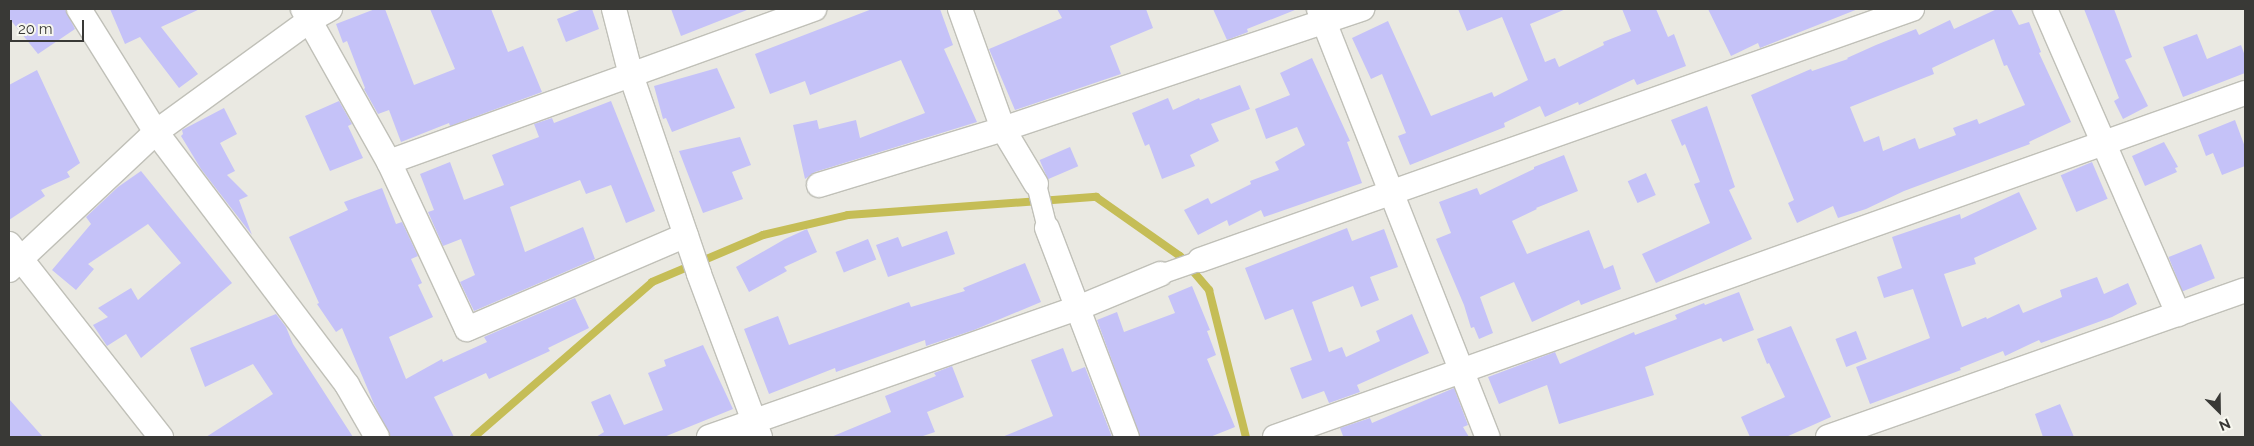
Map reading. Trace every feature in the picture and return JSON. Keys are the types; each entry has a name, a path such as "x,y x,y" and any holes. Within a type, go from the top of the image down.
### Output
{"street":[{"path":"79,9 156,132 347,385 377,437"},
{"path":"614,9 631,76 699,274 757,428"},
{"path":"389,162 814,9"},
{"path":"960,9 1003,128 1036,184 1047,228 1128,437"},
{"path":"819,185 1003,128 1321,16 1362,9"},
{"path":"709,437 757,428 1078,308 1160,274 1912,9"},
{"path":"2046,9 2178,314"},
{"path":"161,437 12,258 156,132 314,12 389,162 466,328 686,234"},
{"path":"1321,16 1488,437"},
{"path":"1275,437 2245,93"},
{"path":"1828,437 2245,290"}],"building":[{"path":"9,9 65,9 75,29 38,54 9,18"},
{"path":"110,9 200,9 161,27 198,74 179,88 140,37 125,44"},
{"path":"375,9 385,9 414,85 455,69 430,9 491,9 508,52 523,46 542,92 450,126 449,123 401,142 389,110 378,114 364,89 347,41 343,43 336,24"},
{"path":"582,9 592,9 599,29 566,42 557,19"},
{"path":"671,9 747,9 747,10 681,36"},
{"path":"872,9 940,9 953,45 944,49 977,122 815,172 805,179 793,125 817,120 819,129 856,120 860,138 925,113 901,60 810,95 805,81 770,94 755,54"},
{"path":"1057,9 1146,9 1153,28 1110,46 1121,74 1015,110 989,49 1062,18"},
{"path":"1213,9 1295,10 1247,29 1248,32 1227,40"},
{"path":"1458,9 1566,9 1530,24 1545,62 1555,58 1559,67 1604,45 1603,42 1631,31 1622,9 1656,9 1668,37 1674,34 1686,66 1637,85 1634,79 1579,105 1578,102 1545,117 1540,106 1504,123 1505,127 1410,165 1398,136 1406,133 1382,74 1371,79 1352,38 1388,21 1431,116 1492,92 1494,97 1528,80 1502,17 1467,31"},
{"path":"1708,9 1858,9 1760,48 1758,43 1731,56"},
{"path":"1997,9 2011,9 2019,25 2029,22 2041,52 2039,53 2071,122 2029,142 2030,144 1904,191 1866,209 1838,218 1833,206 1797,223 1788,203 1794,200 1751,95 1811,69 1812,71 1848,59 1876,45 1916,29 1919,35 1950,20 1954,29","holes":["1994,39 2004,66 2007,65 2025,105 1979,124 1977,119 1953,128 1956,135 1919,149 1915,138 1883,151 1879,136 1864,142 1850,107 1934,74 1932,68"]},
{"path":"2084,9 2114,9 2132,57 2125,60 2148,106 2123,119 2114,101 2119,98"},
{"path":"2197,34 2207,59 2241,45 2245,56 2245,73 2183,97 2163,47"},
{"path":"1312,58 1350,141 1347,142 1362,183 1264,217 1261,210 1229,226 1227,220 1198,235 1184,210 1208,198 1211,204 1251,184 1250,181 1279,170 1275,162 1305,145 1297,127 1266,139 1255,109 1290,95 1280,73"},
{"path":"717,68 735,108 672,132 666,118 663,119 654,86"},
{"path":"37,70 80,163 67,172 70,177 41,190 45,196 9,220 9,85"},
{"path":"1240,85 1250,109 1211,124 1219,141 1190,155 1195,166 1162,179 1149,144 1145,146 1132,113 1168,98 1173,110 1199,98 1200,100"},
{"path":"339,101 352,124 348,126 363,158 330,171 305,116"},
{"path":"611,101 655,211 626,223 611,185 586,194 580,180 510,207 525,252 583,227 595,259 474,311 460,282 475,275 461,239 443,246 428,212 434,210 420,174 450,162 464,200 504,185 492,155 539,137 534,124 552,118 554,123"},
{"path":"1707,106 1735,187 1729,190 1752,239 1656,283 1642,254 1710,223 1694,184 1700,182 1685,144 1682,146 1671,120"},
{"path":"224,108 237,134 220,143 235,171 227,175 248,196 239,200 252,235 201,169 181,136 183,134 182,130"},
{"path":"2235,120 2245,147 2245,166 2222,175 2213,153 2206,156 2198,135"},
{"path":"740,137 751,165 732,172 743,199 703,213 679,151"},
{"path":"2164,142 2178,167 2175,168 2177,172 2145,186 2132,156"},
{"path":"1070,147 1078,166 1048,179 1040,160"},
{"path":"1564,155 1578,191 1536,208 1512,221 1527,254 1589,230 1604,269 1613,265 1621,289 1581,305 1579,300 1532,322 1514,282 1480,297 1493,333 1479,339 1474,327 1471,328 1464,305 1436,239 1451,233 1439,202 1477,188 1480,195 1534,169 1534,167"},
{"path":"2092,162 2108,199 2076,212 2061,175"},
{"path":"141,171 232,283 141,358 126,334 107,346 93,325 108,317 98,308 131,288 138,300 181,263 148,224 88,264 94,269 76,290 52,270 91,224 86,217 118,187"},
{"path":"1646,173 1656,195 1637,203 1628,181"},
{"path":"382,188 396,224 402,222 418,256 411,259 422,283 418,285 433,317 389,337 406,379 442,359 443,362 487,342 484,337 575,298 589,328 548,348 550,351 489,379 486,373 434,397 454,437 391,437 374,404 342,328 336,332 317,304 319,303 289,237 348,210 344,202"},
{"path":"2019,192 2037,229 1974,258 1976,264 1944,274 1962,327 1986,317 1987,319 2019,304 2023,313 2062,297 2060,290 2097,277 2104,294 2128,283 2137,304 2112,317 2041,343 2039,340 2005,356 2003,351 1960,368 1961,370 1870,404 1856,367 1930,338 1913,289 1884,298 1877,277 1902,268 1892,237 1960,214 1961,219"},
{"path":"1347,228 1352,241 1384,229 1398,267 1370,277 1379,300 1361,307 1353,286 1312,302 1329,352 1342,347 1346,357 1380,341 1376,331 1412,314 1429,353 1357,385 1360,392 1329,403 1324,391 1302,399 1290,368 1312,360 1293,309 1265,320 1245,268"},
{"path":"807,229 817,252 784,267 787,271 749,292 736,267 785,239"},
{"path":"947,231 955,254 888,277 876,245 898,237 902,247"},
{"path":"868,239 876,259 844,273 836,252"},
{"path":"2201,244 2215,278 2182,291 2169,257"},
{"path":"1025,263 1041,302 974,330 926,346 925,340 836,372 835,368 769,394 744,329 778,316 789,345 909,302 911,307 965,291 963,288"},
{"path":"1192,286 1210,330 1207,331 1216,355 1207,359 1235,427 1210,437 1140,437 1097,320 1117,312 1124,332 1175,313 1168,296"},
{"path":"1739,292 1754,330 1723,342 1721,338 1645,367 1654,395 1559,424 1547,385 1499,404 1488,377 1555,352 1560,364 1634,332 1635,335 1677,319 1675,315 1704,303 1705,305"},
{"path":"276,314 286,327 293,344 353,437 206,437 273,394 253,364 205,387 190,348"},
{"path":"1791,326 1831,417 1786,437 1750,437 1741,417 1785,397 1769,363 1767,364 1757,339"},
{"path":"1856,331 1867,359 1846,367 1835,339"},
{"path":"703,345 733,409 664,437 596,437 604,432 591,402 610,394 624,425 663,410 648,373 666,366 664,360"},
{"path":"1063,348 1072,372 1085,367 1112,437 1002,437 1053,416 1031,360"},
{"path":"952,366 964,397 927,412 935,432 920,437 831,437 891,412 885,396 936,376 934,373"},
{"path":"1454,388 1468,425 1463,427 1469,437 1340,437 1343,436 1340,428 1370,418 1372,423"},
{"path":"9,399 43,437 9,437"},
{"path":"2060,404 2074,437 2043,437 2035,414"}],"waterway":[{"path":"474,437 652,282 763,235 848,215 1096,197 1180,256 1209,290 1246,437"}]}
